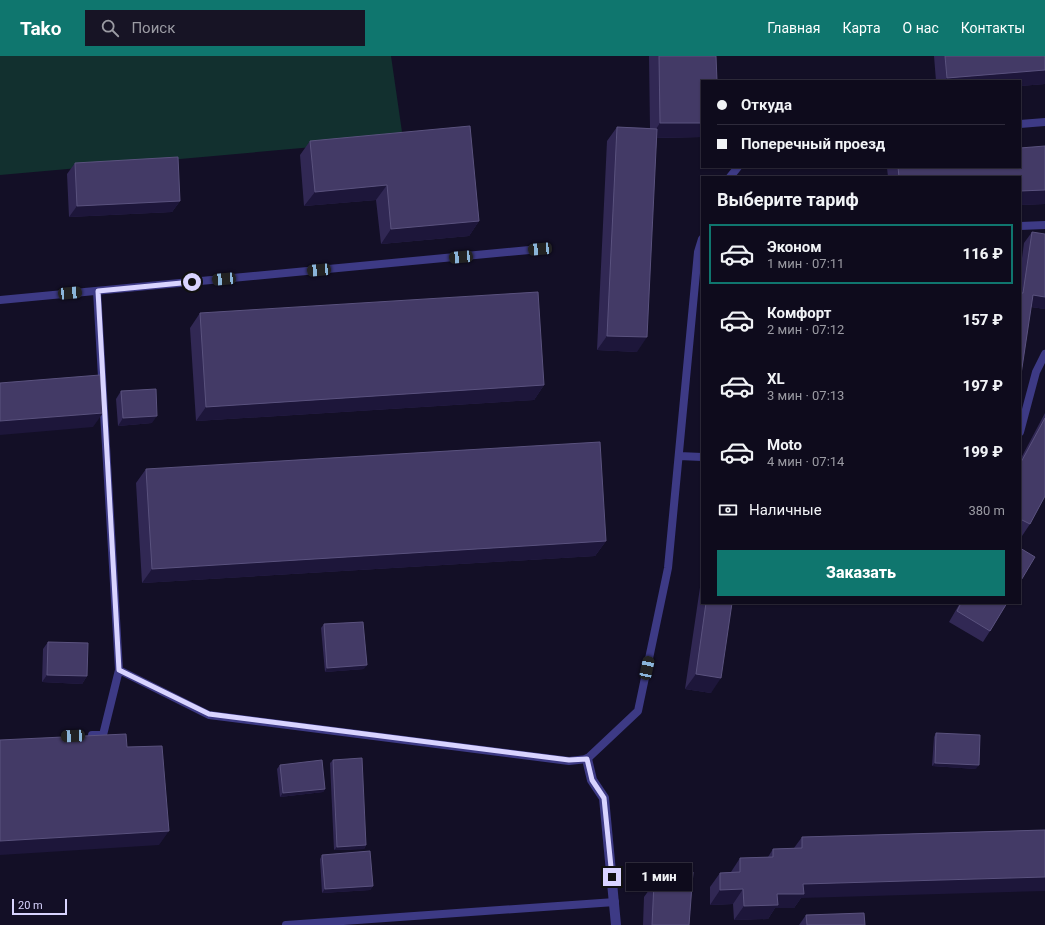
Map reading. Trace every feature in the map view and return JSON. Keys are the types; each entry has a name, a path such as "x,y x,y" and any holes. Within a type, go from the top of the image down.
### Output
{"street":[{"path":"587,759 592,780 604,798 616,925"}],"lane":[{"path":"1021,124 1045,122"},
{"path":"731,176 737,168"},
{"path":"1021,226 1045,225"},
{"path":"119,670 209,714 569,760 587,759 638,711 668,568 698,252 701,242"},
{"path":"0,300 540,249"},
{"path":"87,736 103,735 119,670 98,291"},
{"path":"1021,428 1036,372 1045,354"},
{"path":"679,456 701,458"},
{"path":"286,925 615,902"}],"green space":[{"path":"0,56 391,56 403,139 0,175"}],"building":[{"path":"659,56 716,56 717,80 701,80 701,123 660,123"},
{"path":"945,56 1045,56 1045,70 947,78"},
{"path":"470,126 479,221 391,229 387,185 315,192 310,141"},
{"path":"617,127 657,129 647,337 607,336"},
{"path":"1045,146 1045,190 1021,191 1021,176 899,176 898,168 1021,168 1021,148"},
{"path":"178,157 180,201 77,206 75,163"},
{"path":"1032,232 1045,234 1045,297 1033,295 1021,374 1021,293 1023,293"},
{"path":"538,292 544,385 206,407 200,313"},
{"path":"100,375 103,413 0,421 0,383"},
{"path":"156,389 157,416 123,418 121,391"},
{"path":"1045,418 1045,496 1030,524 1021,520 1021,462"},
{"path":"600,442 606,541 152,569 146,469"},
{"path":"1021,549 1035,557 1021,580"},
{"path":"706,604 732,604 721,678 696,674"},
{"path":"960,604 1006,604 990,631 957,611"},
{"path":"363,622 367,665 327,668 324,624"},
{"path":"48,642 88,643 87,676 47,675"},
{"path":"936,733 980,735 979,765 935,763"},
{"path":"126,734 127,747 162,746 169,831 0,841 0,740"},
{"path":"362,758 366,845 337,847 333,760"},
{"path":"322,760 325,789 283,793 280,765"},
{"path":"1045,830 1045,877 803,884 804,894 777,894 778,905 744,906 743,889 720,890 720,873 740,872 740,858 773,857 773,849 802,848 802,837"},
{"path":"370,851 373,886 325,889 322,855"},
{"path":"693,872 689,925 652,925 654,883"},
{"path":"864,913 865,925 807,925 806,915"}],"route":[{"path":"192,282 98,291 119,670 209,714 569,760 587,759 592,780 604,798 612,877"}]}
